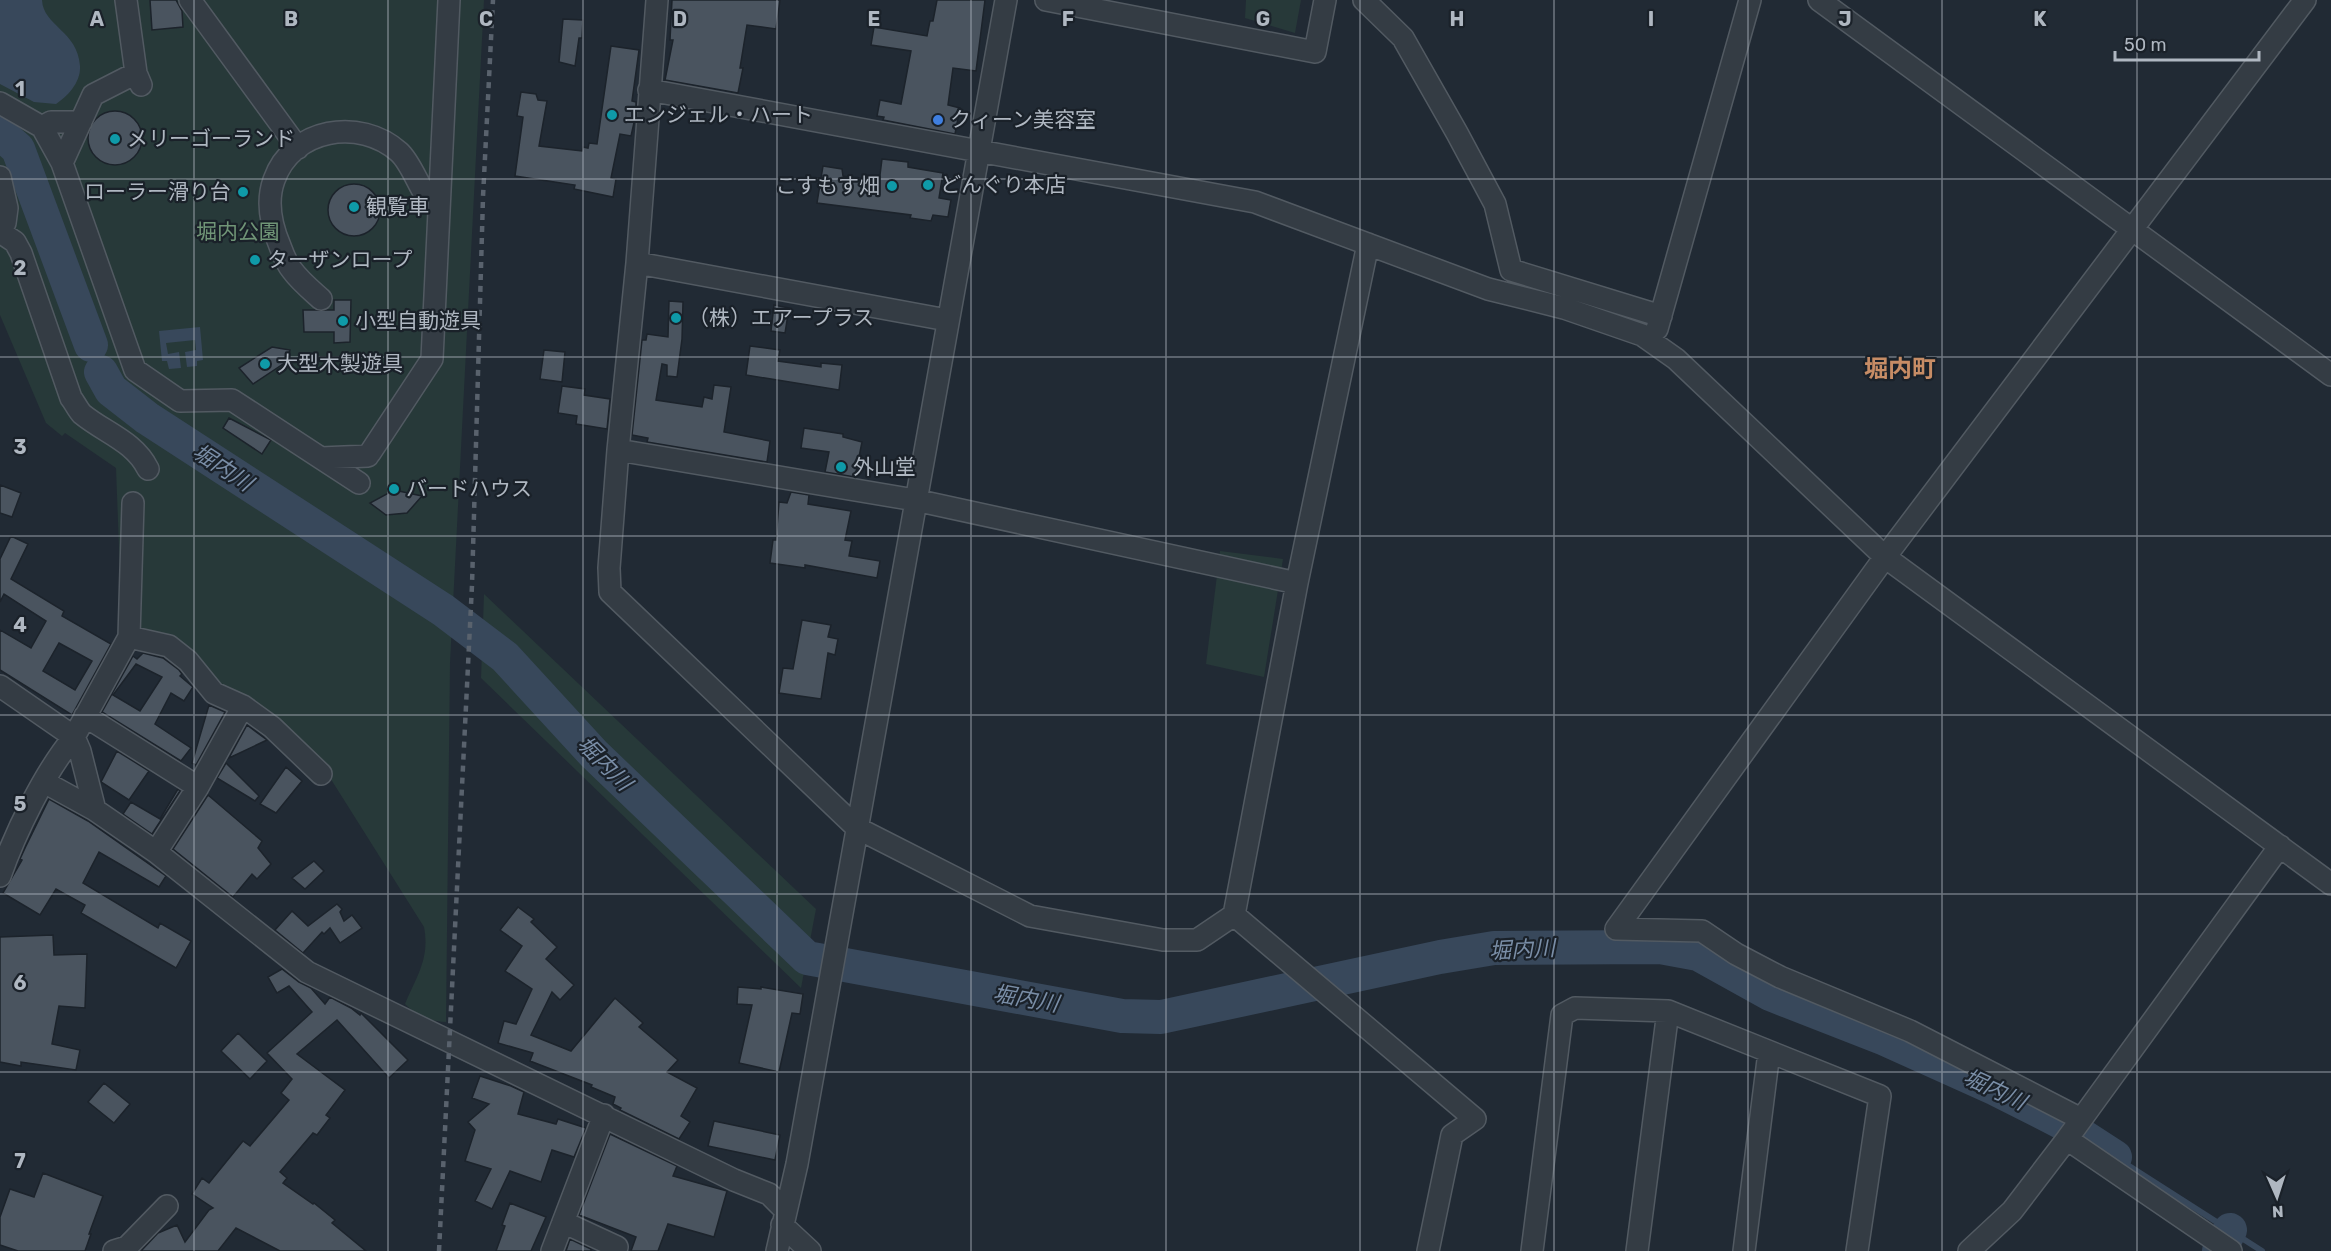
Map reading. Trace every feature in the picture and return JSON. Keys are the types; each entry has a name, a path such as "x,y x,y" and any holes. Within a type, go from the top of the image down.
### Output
{"street":[{"path":"62,163 93,94 138,80 126,0"},
{"path":"190,0 298,148"},
{"path":"321,458 369,454 432,359 449,0"},
{"path":"657,0 637,263 618,450 609,567 610,592 624,608 857,828 1030,916 1163,940 1197,940 1234,915 1297,583 1368,243"},
{"path":"777,1251 797,1164 1006,0"},
{"path":"1046,0 1086,4 1315,52 1325,0"},
{"path":"1364,0 1403,38 1457,133 1495,204 1511,270 1661,316"},
{"path":"1654,342 1750,0"},
{"path":"1819,0 2331,375"},
{"path":"2081,1119 1910,1031 1772,973 1736,954 1702,931 1616,929 1885,557 2305,0"},
{"path":"650,90 1254,202 1488,289 1564,308 1642,334 1676,359 1885,557 2331,884"},
{"path":"0,103 42,128 62,163 135,370 180,401 232,400 359,483"},
{"path":"42,128 51,122 81,122"},
{"path":"321,299 292,271 272,228 269,204 274,180 285,159 303,143 328,132 354,131 377,138 400,153 423,191 439,191"},
{"path":"1,167 7,208 3,227 21,254 71,398 81,413 127,443 142,457 148,469"},
{"path":"637,263 947,320"},
{"path":"618,450 915,500 1297,583"},
{"path":"1,871 44,782 65,747 74,737 129,637 133,502"},
{"path":"129,637 169,646 188,660 214,693 243,706 272,727 321,774"},
{"path":"0,686 74,737 80,751 95,810"},
{"path":"156,852 198,787 243,706"},
{"path":"85,716 198,787"},
{"path":"44,782 95,810 156,852 307,972 425,1028 449,1042 474,1051 734,1180 769,1194 784,1218 810,1251"},
{"path":"1969,1251 2012,1211 2280,846"},
{"path":"1234,915 1475,1119 1452,1135 1428,1251"},
{"path":"1532,1251 1562,1015 1575,1008 1668,1011 1880,1096 1857,1251"},
{"path":"1637,1251 1668,1011"},
{"path":"1744,1251 1769,1052"},
{"path":"552,1251 604,1115"},
{"path":"2067,1139 2231,1251"},
{"path":"114,1251 127,1247 167,1206"},
{"path":"563,1222 617,1247 615,1251"}],"green space":[{"name":"堀内公園","path":"0,0 484,0 450,663 446,1022 424,1018 405,1004 424,958 424,927 327,773 216,691 180,647 122,628 116,468 65,433 62,436 46,423 0,315"},
{"path":"1246,0 1301,0 1295,33 1245,18"},
{"path":"1220,551 1283,559 1264,677 1206,664"},
{"path":"484,594 816,909 801,988 481,678"}],"water":[{"path":"0,0 42,0 48,16 67,37 78,54 80,72 76,83 69,93 56,104 34,102 0,84"},
{"path":"200,327 203,360 197,361 197,366 187,367 185,352 196,350 195,340 166,343 168,354 179,352 181,368 169,369 167,361 162,361 159,331"}],"building":[{"path":"150,0 176,0 182,11 183,27 152,30"},
{"path":"672,0 780,0 776,29 747,25 738,93 665,80 673,40 670,40"},
{"path":"937,0 985,0 976,71 953,68 948,105 960,108 955,134 883,120 884,117 877,116 880,100 901,104 911,51 871,45 874,27 927,36"},
{"path":"563,19 583,20 582,38 579,38 575,66 559,62"},
{"path":"611,46 639,50 632,101 636,102 636,114 631,136 620,134 611,178 616,179 613,197 574,189 575,185 515,176 523,117 517,116 521,92 536,94 538,100 547,101 539,146 582,151 583,147 588,148 589,143 597,144"},
{"name":"メリーゴーランド","path":"115,111 125,113 134,119 140,128 142,138 140,148 134,157 125,163 115,165 105,163 96,157 90,148 88,138 90,128 96,119 105,113"},
{"path":"882,159 908,162 908,167 943,173 939,198 951,200 948,217 933,215 931,221 910,218 911,215 817,203 823,166 842,169 843,176 879,183"},
{"name":"観覧車","path":"349,184 359,184 373,191 380,210 373,229 359,236 349,236 339,232 332,225 328,215 328,205 332,195 339,188"},
{"path":"334,300 351,300 350,342 334,343 334,332 304,332 303,310 334,310"},
{"path":"669,301 683,302 682,339 677,377 667,376 667,365 662,364 656,400 702,407 704,397 712,399 714,385 731,387 724,432 770,441 767,462 647,442 648,438 632,435 642,340 646,340 647,334 668,337"},
{"path":"774,305 789,308 785,333 771,331"},
{"path":"750,346 780,350 778,361 821,367 821,363 842,365 839,390 746,375"},
{"name":"大型木製遊具","path":"272,347 290,350 286,362 253,384 239,368"},
{"path":"544,350 565,352 562,382 540,379"},
{"path":"562,386 585,389 584,395 610,399 607,429 576,424 577,416 558,413"},
{"path":"229,418 271,440 262,454 223,428"},
{"path":"804,428 843,434 843,437 862,442 855,477 825,472 829,452 801,448"},
{"path":"0,485 21,493 12,517 0,513"},
{"path":"394,490 422,496 407,513 386,515 370,503"},
{"path":"791,492 809,495 808,504 851,511 845,540 852,541 849,556 880,561 877,578 805,565 805,568 770,563 773,540 776,540 779,502 787,503"},
{"path":"11,536 28,544 11,579 64,611 62,616 111,644 72,715 0,670 0,630 31,648 46,621 4,594 0,602 0,559","holes":["59,643 92,661 75,690 43,671"]},
{"path":"802,620 831,625 828,637 838,639 835,655 828,653 821,699 779,693 783,668 793,669"},
{"path":"143,653 163,658 179,670 182,674 180,676 193,687 184,701 171,693 155,724 191,748 181,761 102,712 133,656 137,659","holes":["136,664 162,677 140,711 113,695"]},
{"path":"209,705 225,712 196,765 192,763"},
{"path":"247,725 267,740 229,758"},
{"path":"117,751 149,771 129,800 101,782"},
{"path":"226,763 259,796 255,801 217,778"},
{"path":"286,767 302,781 276,813 260,804"},
{"path":"178,789 180,791 152,834 123,814 131,802 160,819"},
{"path":"208,795 262,841 258,848 271,864 257,879 252,874 233,897 173,849"},
{"path":"49,799 88,821 166,876 159,887 99,852 83,883 158,928 160,923 191,941 176,968 81,913 85,905 56,889 40,915 3,893 22,860 20,859"},
{"path":"314,861 324,871 305,889 292,878"},
{"path":"337,904 342,909 340,912 344,921 352,915 362,928 340,943 330,928 324,934 322,932 303,953 275,930 292,911 308,926"},
{"path":"518,907 534,919 531,922 557,947 546,959 574,985 560,1000 552,992 531,1035 571,1051 615,998 643,1023 639,1027 678,1060 667,1072 697,1088 681,1116 690,1122 679,1139 620,1110 621,1108 613,1104 615,1097 591,1087 592,1085 530,1061 533,1053 498,1043 504,1021 516,1024 532,989 505,971 522,946 500,930"},
{"path":"53,935 54,955 87,954 85,1008 59,1006 52,1044 80,1050 76,1070 21,1062 21,1066 0,1062 0,937"},
{"path":"282,969 311,988 325,1004 330,997 360,1015 361,1013 408,1060 389,1078 337,1020 297,1054 345,1090 326,1115 330,1118 317,1135 313,1133 280,1172 287,1178 283,1183 335,1220 332,1223 366,1251 280,1251 236,1228 218,1251 141,1251 158,1233 177,1225 185,1242 209,1210 213,1208 192,1194 202,1178 209,1183 243,1141 250,1146 289,1100 281,1093 292,1079 267,1053 312,1012 289,986 277,993 268,977"},
{"path":"738,987 761,989 761,987 803,994 800,1014 792,1013 779,1072 739,1063 752,1005 737,1004"},
{"path":"238,1033 267,1061 250,1079 221,1051"},
{"path":"480,1076 524,1092 518,1114 556,1124 558,1119 586,1128 574,1157 552,1150 541,1182 510,1171 492,1209 475,1201 491,1169 465,1161 475,1130 468,1122 489,1104 472,1098"},
{"path":"104,1083 130,1104 114,1123 88,1102"},
{"path":"714,1121 780,1135 775,1160 708,1146"},
{"path":"610,1134 677,1166 673,1176 727,1191 714,1237 668,1224 658,1251 631,1251 636,1237 579,1215"},
{"path":"43,1173 103,1196 85,1251 18,1251 0,1245 0,1217 10,1189 34,1197"},
{"path":"510,1203 546,1217 531,1251 496,1251"},
{"path":"570,1239 591,1249 591,1251 566,1251"}],"waterway":[{"name":"堀内川","path":"0,133 18,149 91,345"},
{"name":"堀内川","path":"101,372 111,390 147,418 443,610 505,657 594,754 807,958 1122,1016 1161,1017 1440,957 1494,948 1660,947 1698,954 1770,994 1885,1039 1996,1089 2061,1122 2115,1157"},
{"path":"2115,1157 2262,1251"},
{"name":"堀内川","path":"2219,1251 2230,1230"}],"railway":[{"path":"439,1251 472,585 483,197 493,0"}],"place":[{"name":"エンジェル・ハート","path":"612,115"},
{"name":"クィーン美容室","path":"938,120"},
{"name":"メリーゴーランド","path":"115,139"},
{"name":"どんぐり本店","path":"928,185"},
{"name":"こすもす畑","path":"892,186"},
{"name":"ローラー滑り台","path":"243,192"},
{"name":"観覧車","path":"354,207"},
{"name":"ターザンロープ","path":"255,260"},
{"name":"（株）エアープラス","path":"676,318"},
{"name":"小型自動遊具","path":"343,321"},
{"name":"大型木製遊具","path":"265,364"},
{"name":"外山堂","path":"841,467"},
{"name":"バードハウス","path":"394,489"}],"district":[{"name":"堀内町","path":"1900,369"}]}
